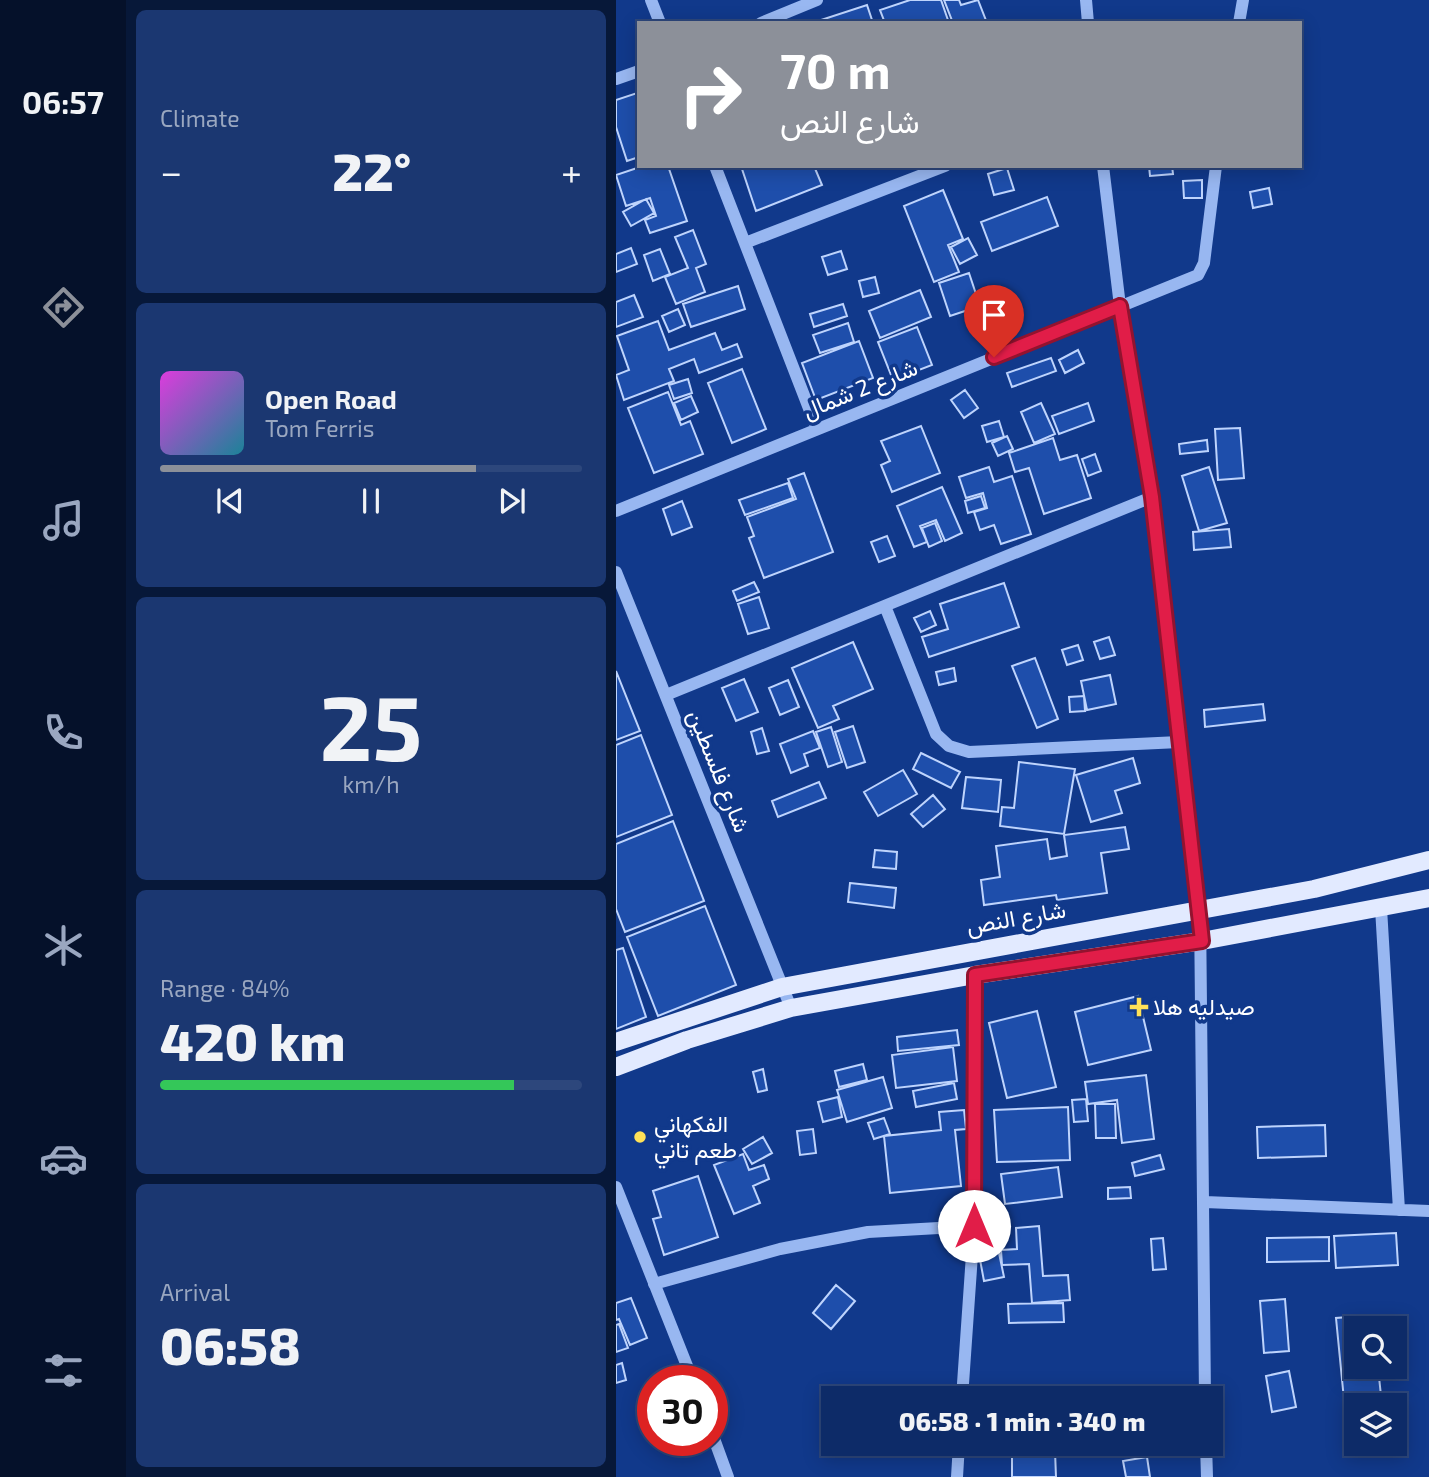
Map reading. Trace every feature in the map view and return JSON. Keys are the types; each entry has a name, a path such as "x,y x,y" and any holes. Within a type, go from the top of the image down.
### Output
{"main road":[{"name":"شارع النص","path":"616,1042 782,987 1314,889 1429,860"},
{"path":"616,1067 742,1022 791,1008 975,975 1202,941 1429,898"}],"street":[{"path":"651,0 659,21"},
{"path":"766,21 817,0"},
{"path":"1086,0 1088,21"},
{"path":"1239,21 1243,0"},
{"path":"616,79 637,72"},
{"path":"716,168 817,429"},
{"path":"745,243 940,168"},
{"path":"1103,168 1120,306 1152,497 1200,909 1205,1386"},
{"name":"شارع 2 شمال","path":"616,511 1198,275 1204,263 1216,168"},
{"path":"666,695 1152,497"},
{"name":"شارع فلسطين","path":"616,572 791,1008"},
{"path":"885,606 936,734 949,747 969,752 1179,742"},
{"path":"1381,908 1399,1210"},
{"path":"963,1386 974,1226 975,975"},
{"path":"616,1187 687,1365"},
{"path":"1205,1202 1429,1211"},
{"path":"654,1284 780,1249 856,1234 974,1226"},
{"path":"720,1456 728,1477"},
{"path":"957,1477 958,1456"},
{"path":"1206,1456 1207,1477"}],"building":[{"path":"910,0 941,0 948,21 884,21 880,10"},
{"path":"944,0 959,0 961,5 978,0 986,21 952,21"},
{"path":"867,5 872,21 818,21"},
{"path":"637,93 637,158 627,161 616,127 616,100"},
{"path":"637,168 669,168 687,221 650,233 645,220 656,216 650,198 626,206 616,175"},
{"path":"742,168 815,168 822,185 756,211"},
{"path":"1007,168 1014,190 994,195 988,174"},
{"path":"1149,168 1172,168 1173,174 1150,176"},
{"path":"1202,180 1202,198 1184,198 1183,181"},
{"path":"1269,188 1272,204 1253,208 1250,192"},
{"path":"943,190 963,239 948,245 959,272 934,282 904,206"},
{"path":"1047,197 1058,226 992,251 981,222"},
{"path":"646,199 654,213 631,226 623,212"},
{"path":"693,230 706,264 696,268 705,292 676,304 665,277 688,268 675,237"},
{"path":"968,238 977,255 960,264 951,247"},
{"path":"631,248 637,264 616,272 616,254"},
{"path":"660,249 670,274 653,281 644,255"},
{"path":"841,251 847,269 828,275 822,257"},
{"path":"969,273 980,306 950,316 939,283"},
{"path":"875,277 879,293 863,297 859,281"},
{"path":"738,286 745,309 691,327 683,304"},
{"path":"920,290 931,317 880,338 869,311"},
{"path":"634,295 643,317 616,327 616,302"},
{"path":"843,304 847,316 814,327 810,314"},
{"path":"678,309 685,325 669,332 662,316"},
{"path":"658,321 669,350 715,333 722,350 737,344 742,357 699,373 694,359 669,369 674,381 624,400 616,375 629,370 617,336"},
{"path":"848,323 854,342 820,353 813,335"},
{"path":"917,327 932,365 893,380 878,342"},
{"path":"859,341 873,378 816,400 802,363"},
{"path":"1078,350 1084,363 1065,373 1059,360"},
{"path":"1051,358 1056,371 1012,387 1007,373"},
{"path":"742,369 766,429 732,443 708,383"},
{"path":"688,379 692,393 674,399 669,385"},
{"path":"965,390 978,408 964,418 951,400"},
{"path":"668,392 681,425 690,421 703,454 654,473 628,408"},
{"path":"691,396 698,412 681,420 674,403"},
{"path":"1041,403 1055,434 1034,443 1021,412"},
{"path":"1088,403 1094,421 1059,434 1052,416"},
{"path":"999,421 1004,437 987,442 982,426"},
{"path":"921,426 940,473 892,492 881,465 890,461 881,441"},
{"path":"1240,428 1244,478 1218,480 1215,429"},
{"path":"1007,436 1013,449 998,456 992,443"},
{"path":"1053,438 1060,460 1077,455 1091,498 1044,514 1029,468 1015,472 1009,453"},
{"path":"1207,440 1208,451 1180,454 1179,444"},
{"path":"1095,454 1101,471 1088,476 1082,459"},
{"path":"989,467 994,482 1012,476 1031,534 1001,544 994,525 980,530 974,512 987,508 983,493 966,498 959,477"},
{"path":"1209,467 1227,523 1199,531 1182,476"},
{"path":"804,473 833,552 764,578 749,538 754,536 747,517 796,499 788,479"},
{"path":"788,483 793,498 745,515 739,500"},
{"path":"942,487 962,533 945,541 936,520 920,526 927,542 914,547 897,506"},
{"path":"981,496 985,508 968,513 965,501"},
{"path":"682,501 692,527 672,535 663,509"},
{"path":"935,523 942,541 929,547 922,528"},
{"path":"1229,529 1231,547 1194,550 1193,532"},
{"path":"887,536 895,556 879,562 871,542"},
{"path":"754,582 759,592 737,601 733,591"},
{"path":"1004,583 1019,627 929,657 922,637 948,629 940,604"},
{"path":"759,597 769,628 748,634 738,604"},
{"path":"930,611 936,625 921,632 914,618"},
{"path":"1109,637 1115,655 1100,659 1094,642"},
{"path":"853,642 873,689 833,706 839,719 818,728 792,668"},
{"path":"1078,645 1083,660 1067,665 1062,650"},
{"path":"1035,658 1058,719 1037,728 1012,666"},
{"path":"954,668 956,681 939,685 936,672"},
{"path":"616,671 640,731 616,740"},
{"path":"1110,675 1116,704 1087,710 1081,681"},
{"path":"744,679 758,712 736,721 722,688"},
{"path":"788,680 799,707 780,715 769,688"},
{"path":"1084,696 1085,711 1070,712 1069,697"},
{"path":"1263,704 1265,720 1205,727 1204,710"},
{"path":"853,726 865,762 847,768 835,732"},
{"path":"831,727 842,762 828,767 816,732"},
{"path":"762,728 769,751 757,754 751,732"},
{"path":"813,731 820,748 804,754 808,766 791,773 780,744"},
{"path":"641,735 672,815 616,837 616,745"},
{"path":"921,753 960,772 951,788 913,769"},
{"path":"1133,758 1140,783 1115,791 1122,813 1091,822 1076,775"},
{"path":"1019,762 1075,769 1064,834 1000,826 1002,807 1014,808"},
{"path":"903,770 917,794 878,816 864,792"},
{"path":"966,777 1001,780 998,812 962,808"},
{"path":"819,782 826,798 778,817 772,801"},
{"path":"933,795 945,809 923,827 911,814"},
{"path":"673,821 704,901 625,932 616,909 616,844"},
{"path":"1125,827 1129,849 1101,853 1107,893 1057,900 1056,895 984,905 981,880 1000,877 996,846 1047,839 1050,859 1067,856 1064,835"},
{"path":"875,850 897,852 896,869 873,867"},
{"path":"850,883 896,888 894,908 848,902"},
{"path":"705,906 736,985 658,1016 627,937"},
{"path":"623,948 646,1017 616,1029 616,950"},
{"path":"1138,996 1151,1050 1088,1065 1075,1012"},
{"path":"1037,1011 1056,1087 1007,1098 989,1023"},
{"path":"957,1030 959,1045 898,1051 897,1037"},
{"path":"953,1047 957,1081 896,1088 892,1055"},
{"path":"863,1064 867,1080 839,1087 835,1071"},
{"path":"763,1069 767,1090 758,1092 753,1072"},
{"path":"1146,1075 1154,1139 1122,1143 1117,1100 1088,1104 1085,1082"},
{"path":"883,1077 892,1108 847,1122 837,1090"},
{"path":"954,1083 957,1099 916,1107 913,1091"},
{"path":"838,1097 842,1117 823,1122 818,1102"},
{"path":"1086,1099 1088,1121 1074,1122 1072,1100"},
{"path":"1095,1104 1115,1104 1116,1138 1096,1138"},
{"path":"1068,1107 1070,1160 997,1162 994,1110"},
{"path":"964,1110 966,1129 955,1130 961,1186 890,1193 884,1136 941,1130 939,1112"},
{"path":"884,1118 890,1134 874,1139 868,1123"},
{"path":"1325,1125 1326,1156 1258,1158 1257,1127"},
{"path":"813,1129 816,1153 800,1155 797,1131"},
{"path":"763,1137 772,1153 752,1164 743,1149"},
{"path":"743,1154 749,1170 764,1165 769,1179 753,1186 760,1203 734,1214 714,1165"},
{"path":"1160,1155 1164,1169 1135,1176 1132,1163"},
{"path":"1058,1167 1062,1197 1005,1204 1001,1174"},
{"path":"698,1176 718,1237 664,1255 653,1219 661,1217 653,1191"},
{"path":"1130,1187 1131,1198 1108,1199 1108,1188"},
{"path":"997,1200 999,1216 984,1218 982,1202"},
{"path":"1039,1226 1043,1276 1068,1275 1070,1300 1032,1303 1029,1264 1002,1265 1001,1250 1017,1249 1016,1228"},
{"path":"994,1229 1004,1277 984,1281 975,1233"},
{"path":"1396,1233 1398,1265 1336,1268 1334,1236"},
{"path":"1329,1237 1329,1261 1267,1262 1267,1238"},
{"path":"1163,1238 1166,1269 1153,1270 1151,1239"},
{"path":"836,1285 855,1301 831,1329 813,1313"},
{"path":"631,1298 647,1338 630,1345 619,1319 616,1320 616,1303"},
{"path":"1285,1299 1289,1351 1264,1353 1260,1301"},
{"path":"1063,1303 1064,1322 1009,1323 1008,1304"},
{"path":"1344,1317 1344,1379 1379,1379 1381,1393 1344,1393 1344,1400 1336,1318"},
{"path":"619,1324 628,1348 616,1352 616,1325"},
{"path":"622,1363 626,1380 616,1383 616,1365"},
{"path":"1289,1371 1296,1407 1272,1412 1266,1376"},
{"path":"1012,1456 1055,1456 1056,1477 1012,1477"},
{"path":"1147,1457 1150,1477 1126,1477 1123,1461"}],"place":[{"name":"صيدليه هلا","path":"1139,1007"},
{"name":"الفكهاني طعم تاني","path":"640,1137"}],"route":[{"path":"974,1226 975,975 1202,941 1152,497 1120,306 994,357"}]}
